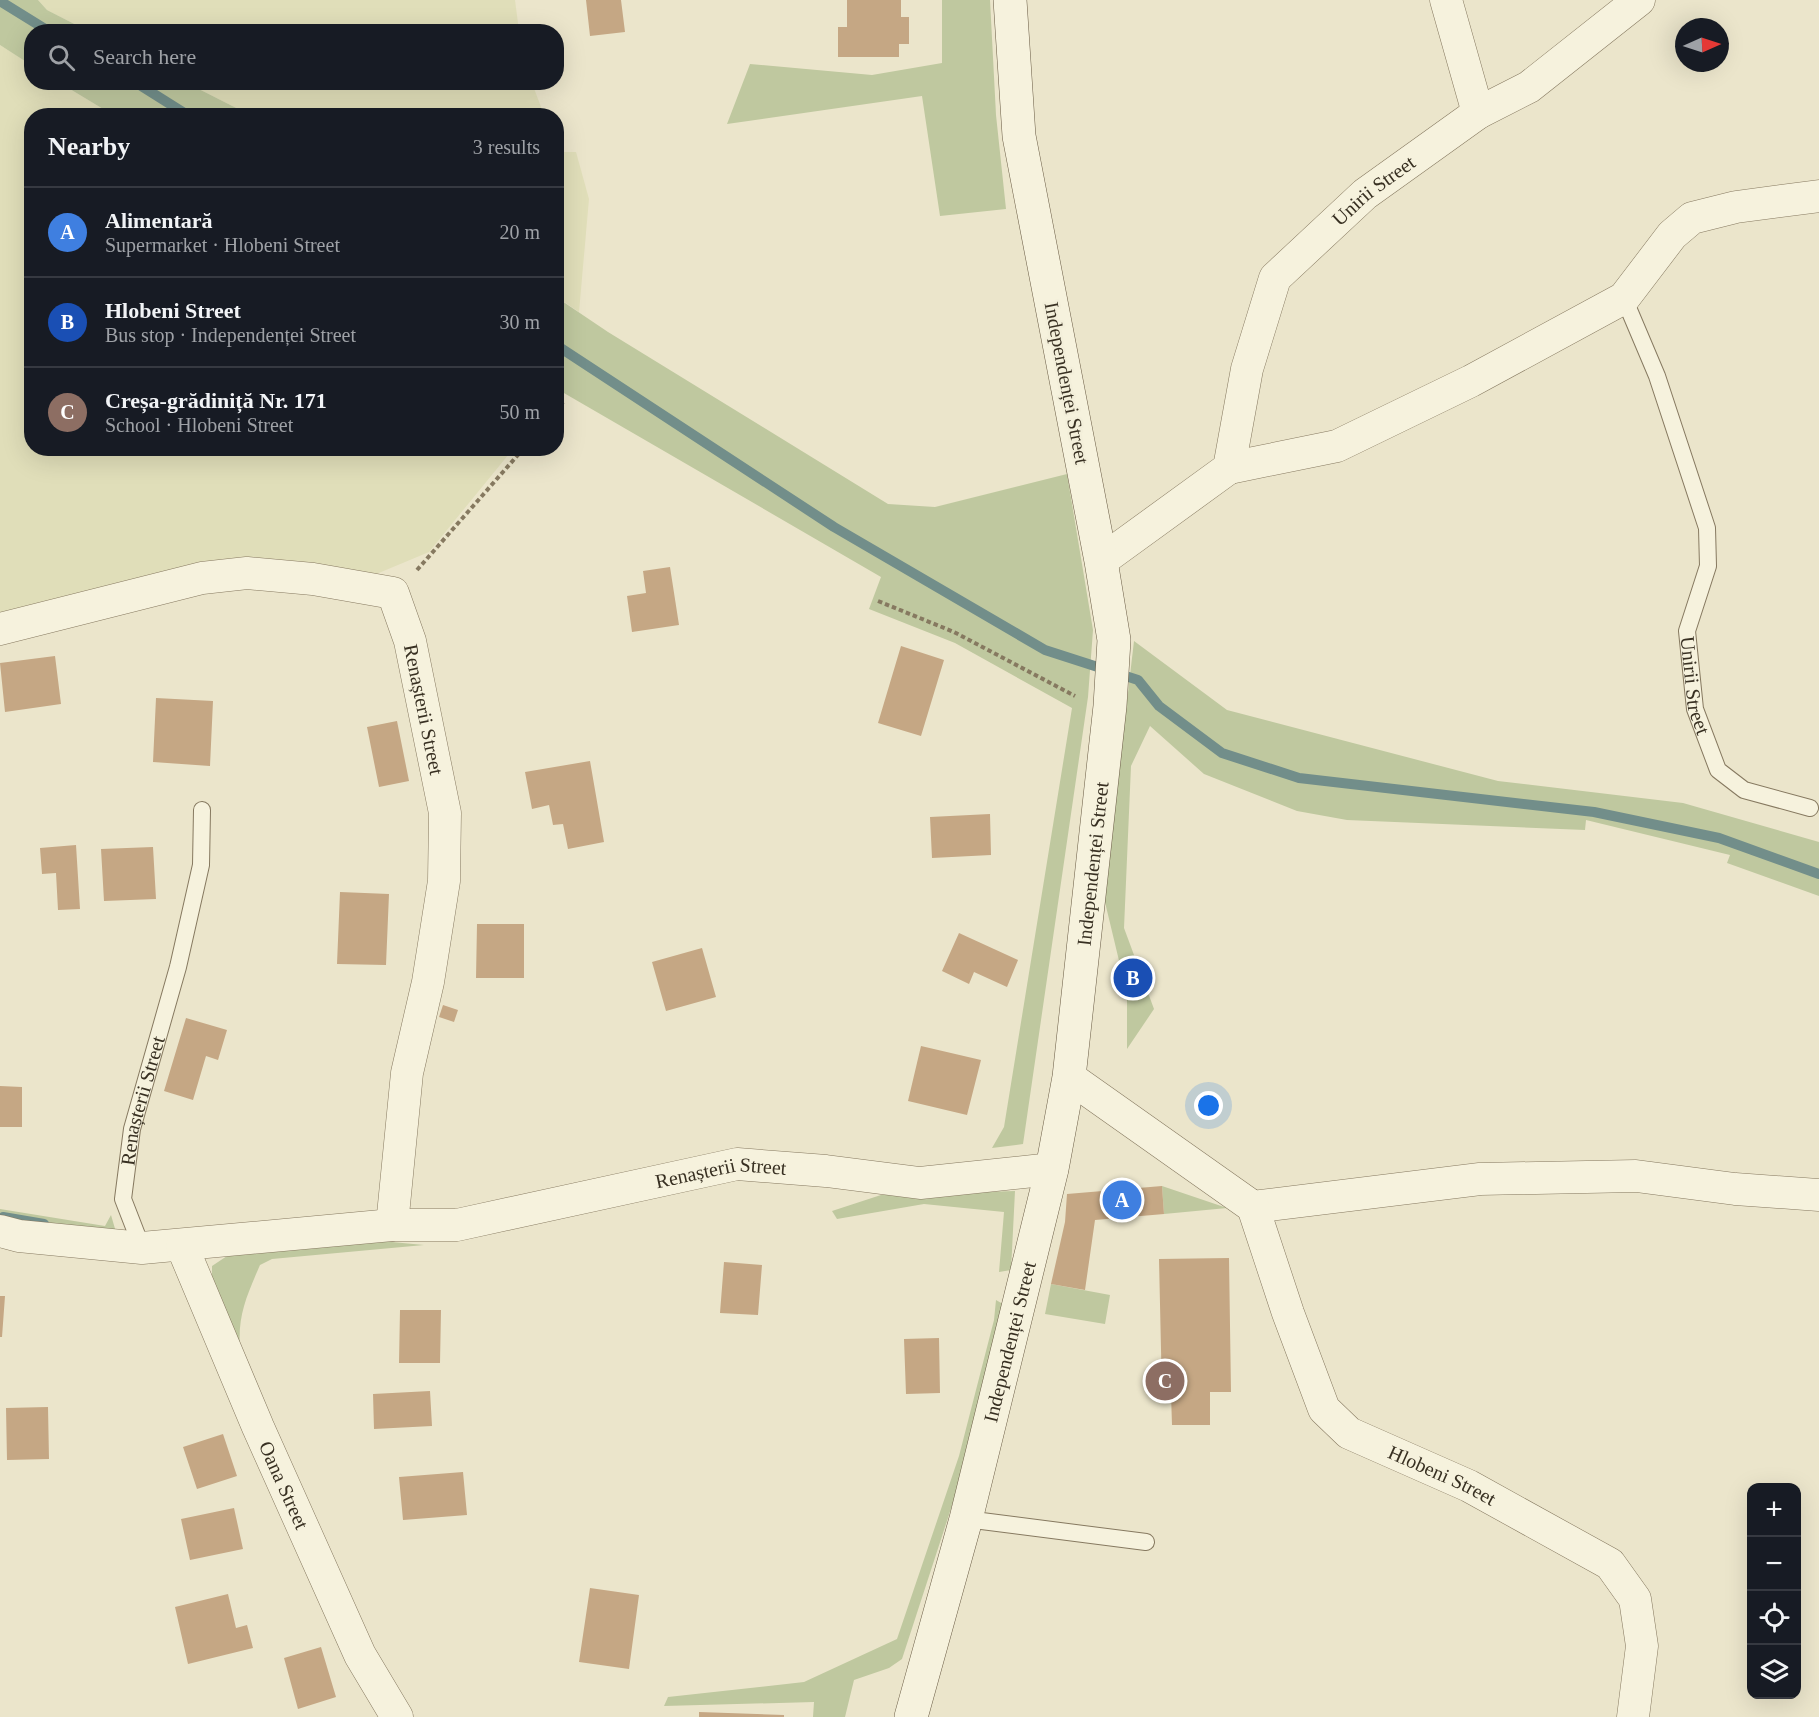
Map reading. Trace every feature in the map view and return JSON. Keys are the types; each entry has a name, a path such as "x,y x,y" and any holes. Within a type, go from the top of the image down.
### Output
{"main road":[{"name":"Independenței Street","path":"911,1717 966,1519 1052,1169 1069,1077 1110,710 1114,640 1101,561 1019,136 1010,0"}],"street":[{"path":"1446,0 1478,113"},
{"name":"Unirii Street","path":"1229,468 1247,369 1275,278 1365,194 1478,113 1529,87 1639,0"},
{"path":"1101,561 1229,468 1337,446 1471,381 1624,298 1672,235 1692,218 1736,207 1819,196"},
{"path":"0,629 202,578 247,573 313,579 393,593"},
{"name":"Renașterii Street","path":"392,1225 406,1073 428,982 444,881 445,813 410,641 393,593"},
{"path":"1069,1077 1253,1207 1491,1179 1636,1176 1736,1189 1819,1195"},
{"name":"Renașterii Street","path":"0,1231 19,1236 142,1248 182,1246 392,1225 457,1225 736,1164 826,1171 920,1183 1052,1169"},
{"name":"Hlobeni Street","path":"1253,1207 1288,1313 1324,1409 1348,1433 1469,1486 1610,1564 1635,1599 1642,1646 1633,1717"},
{"name":"Oana Street","path":"182,1246 258,1427 360,1655 397,1717"}],"lane":[{"name":"Unirii Street","path":"1624,298 1657,376 1707,528 1708,566 1687,631 1695,709 1718,770 1744,790 1810,808"},
{"name":"Renașterii Street","path":"142,1248 123,1199 132,1129 178,967 194,899 201,865 202,810"},
{"path":"966,1519 1146,1542"}],"path":[{"path":"393,593 430,558 517,456"},
{"path":"878,601 954,632 1110,710"}],"shaded area":[{"path":"38,0 515,0 518,24 74,24 47,10"},
{"path":"0,45 24,60 24,90 72,90 101,108 24,108 24,456 507,456 429,552 374,575 214,561 0,617"},
{"path":"201,90 535,90 541,108 236,108"},
{"path":"564,152 576,152 589,199 579,312 564,302"}],"green space":[{"path":"0,0 38,0 47,10 74,24 24,24 24,60 0,45"},
{"path":"942,0 990,0 996,115 1006,209 940,216 922,96 727,124 750,64 872,75 942,63"},
{"path":"72,90 201,90 236,108 101,108"},
{"path":"564,302 608,332 888,504 935,507 1067,474 1093,630 1088,697 1023,1144 992,1148 1004,1127 1072,708 955,643 869,609 881,577 564,393"},
{"path":"1134,641 1227,710 1498,781 1683,803 1819,842 1819,896 1727,863 1730,855 1586,820 1585,830 1347,820 1297,811 1204,774 1150,726 1131,766 1124,928 1154,1009 1127,1049 1127,994 1104,898"},
{"path":"1162,1186 1227,1208 1164,1214"},
{"path":"1015,1191 1011,1270 999,1272 1004,1212 924,1204 837,1219 832,1211 881,1195"},
{"path":"0,1209 105,1226 111,1215 118,1239 0,1223"},
{"path":"381,1241 424,1245 272,1259 260,1265 243,1310 240,1332 241,1358 212,1291 212,1266 227,1256"},
{"path":"1051,1284 1110,1295 1105,1324 1045,1314"},
{"path":"996,1300 1008,1307 973,1441 902,1659 889,1668 854,1680 845,1717 813,1717 814,1702 664,1706 668,1697 804,1682 897,1639 959,1456 994,1320"}],"building":[{"path":"586,0 621,0 625,32 590,36"},
{"path":"847,0 901,0 901,17 909,17 909,44 899,44 899,57 838,57 838,27 847,27"},
{"path":"670,567 679,625 632,632 627,596 646,593 643,571"},
{"path":"901,646 944,660 921,736 878,723"},
{"path":"55,656 61,704 5,712 0,663"},
{"path":"156,698 213,701 210,766 153,762"},
{"path":"397,721 409,781 379,787 367,727"},
{"path":"590,761 604,842 568,849 563,824 553,825 549,805 532,809 525,772"},
{"path":"990,814 991,855 932,858 930,817"},
{"path":"76,845 80,909 58,910 56,873 42,874 40,848"},
{"path":"153,847 156,899 104,901 101,849"},
{"path":"340,892 389,894 386,965 337,964"},
{"path":"477,924 524,924 524,978 476,978"},
{"path":"959,933 1018,960 1007,987 974,972 969,984 942,971"},
{"path":"702,948 716,997 666,1011 652,962"},
{"path":"443,1005 458,1010 454,1022 439,1017"},
{"path":"186,1018 227,1030 218,1060 206,1056 193,1100 164,1091"},
{"path":"921,1046 981,1060 967,1115 908,1101"},
{"path":"0,1086 22,1087 22,1127 0,1127"},
{"path":"1162,1186 1164,1214 1095,1220 1085,1290 1051,1284 1065,1222 1067,1194"},
{"path":"1229,1258 1231,1392 1210,1392 1210,1425 1172,1425 1171,1394 1162,1394 1159,1259"},
{"path":"724,1262 762,1265 758,1315 720,1313"},
{"path":"0,1296 5,1296 2,1337 0,1337"},
{"path":"400,1310 441,1310 440,1363 399,1363"},
{"path":"939,1338 940,1393 906,1394 904,1339"},
{"path":"430,1391 432,1426 374,1429 373,1394"},
{"path":"48,1407 49,1459 7,1460 6,1408"},
{"path":"223,1434 237,1476 197,1489 183,1447"},
{"path":"463,1472 467,1515 403,1520 399,1477"},
{"path":"234,1508 243,1549 190,1560 181,1519"},
{"path":"590,1588 639,1595 629,1669 579,1662"},
{"path":"228,1594 236,1628 247,1625 253,1648 188,1664 175,1607"},
{"path":"321,1647 336,1697 298,1709 284,1658"},
{"path":"699,1712 784,1715 784,1717 699,1717"}],"waterway":[{"path":"0,1 37,24"},
{"path":"148,90 176,108"},
{"path":"564,350 834,527 1045,650 1138,680 1159,706 1222,753 1299,778 1594,812 1719,838 1819,874"},
{"path":"3,1217 44,1224"}],"place":[{"name":"Hlobeni Street","path":"1133,978"},
{"name":"Alimentară","path":"1122,1200"},
{"name":"Creșa-grădiniță Nr. 171","path":"1165,1381"}]}
